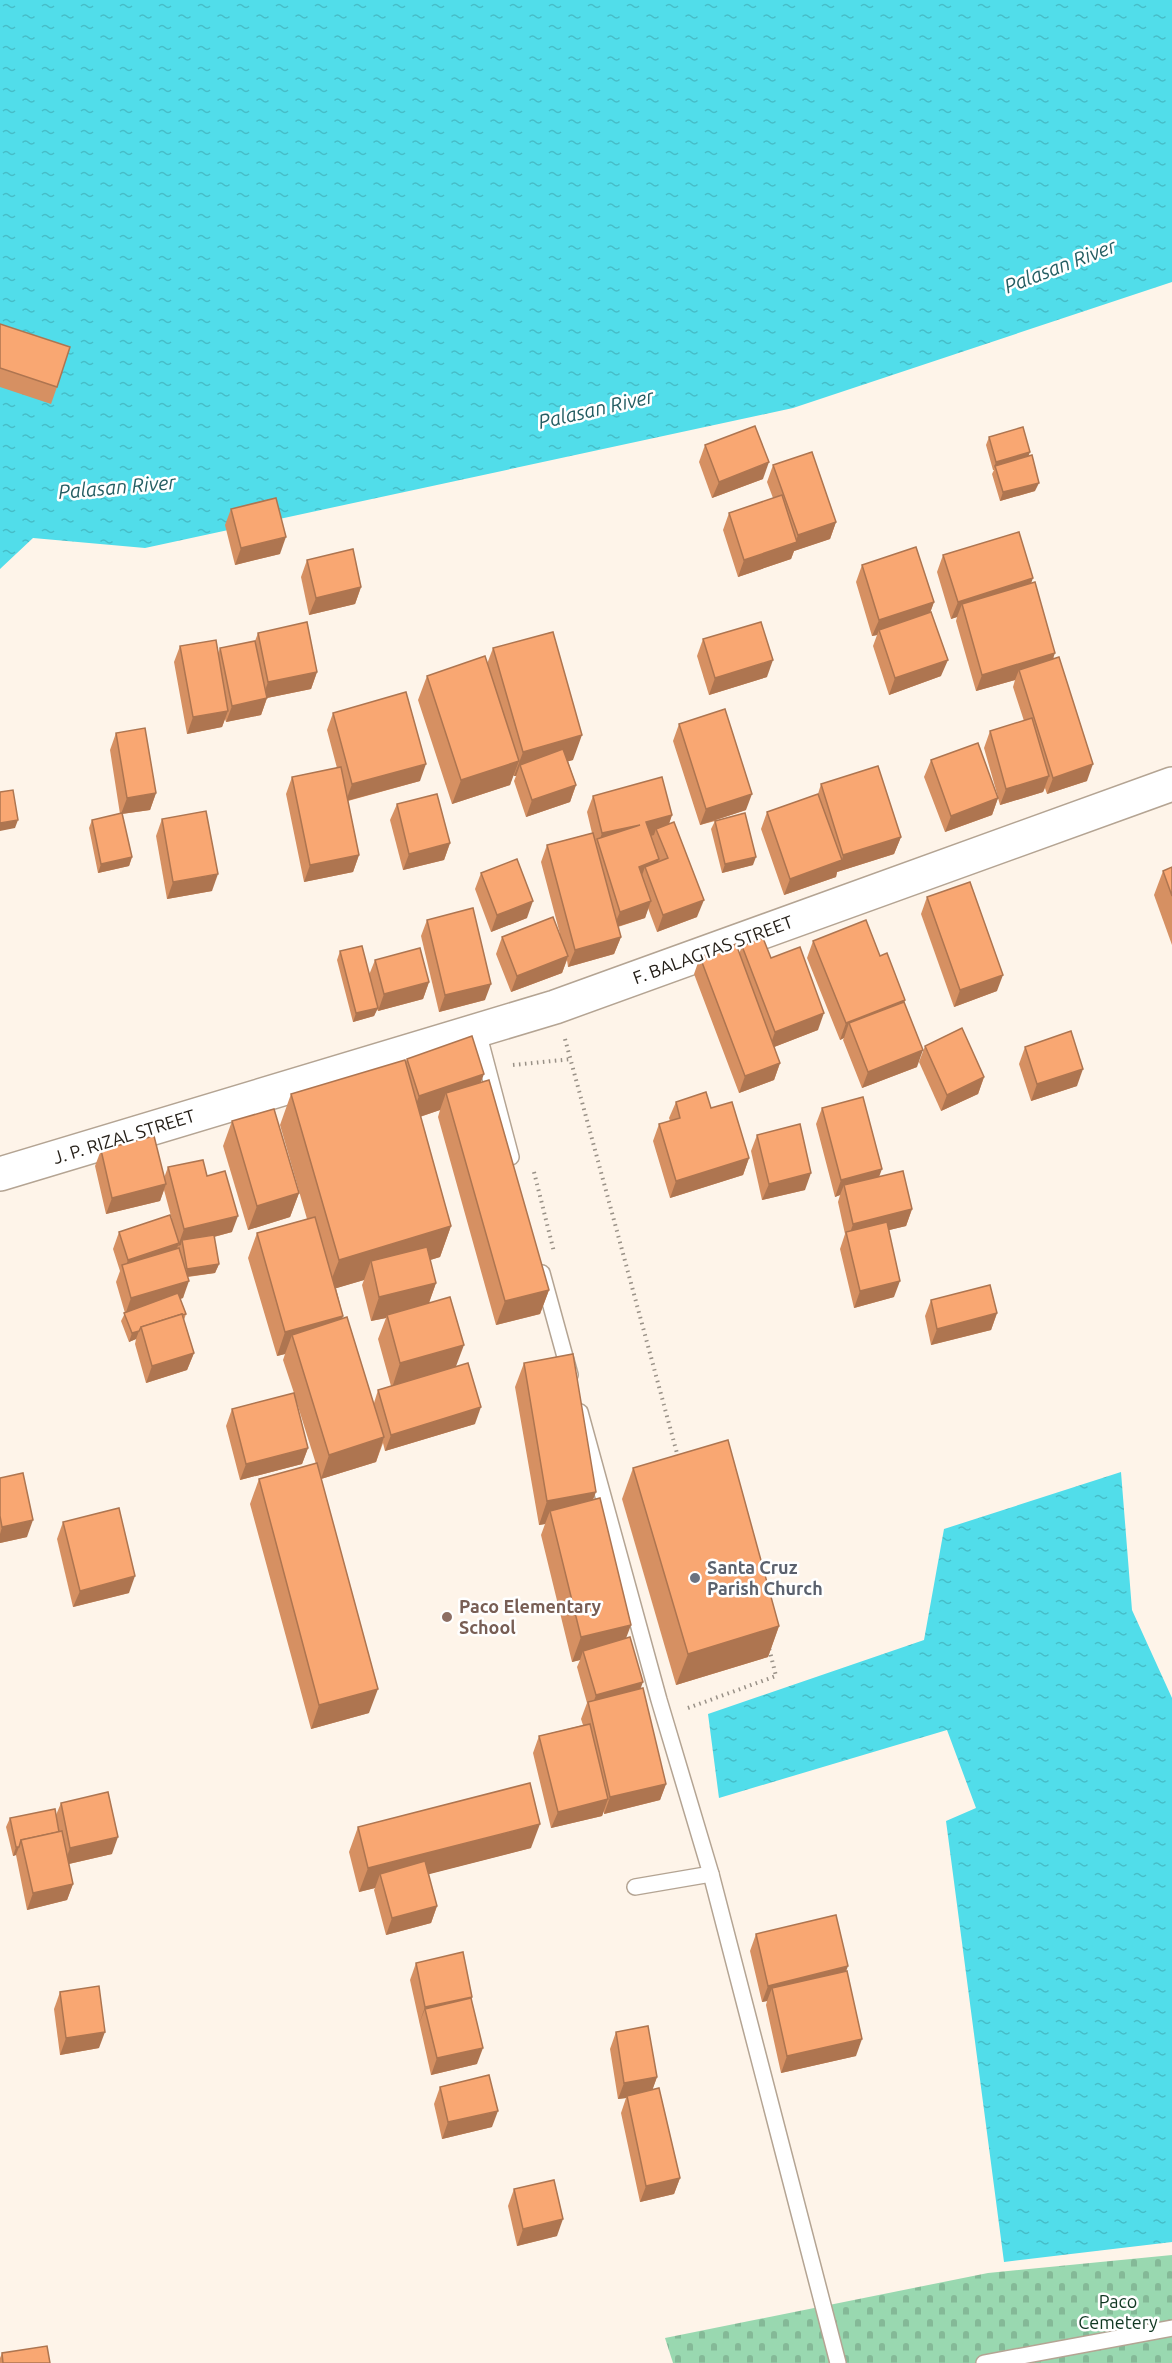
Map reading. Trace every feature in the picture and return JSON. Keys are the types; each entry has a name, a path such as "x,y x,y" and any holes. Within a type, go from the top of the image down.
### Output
{"main road":[{"name":"F. BALAGTAS STREET","path":"247,1099 555,1007 1172,784"},
{"name":"J. P. RIZAL STREET","path":"0,1174 247,1099"}],"lane":[{"path":"485,1029 514,1170"},
{"path":"540,1263 659,1700 711,1874 838,2363"},
{"path":"635,1887 711,1874"},
{"path":"984,2363 1172,2328"}],"path":[{"path":"555,1007 572,1059 681,1468"},
{"path":"485,1029 507,1066 572,1059"},
{"path":"533,1170 557,1263"},
{"path":"687,1709 776,1676 768,1641"}],"green space":[{"name":"Paco Cemetery","path":"1172,2255 1172,2363 673,2363 665,2338 988,2273"}],"water":[{"name":"Palasan River","path":"0,0 1172,0 1172,282 793,408 145,548 33,538 0,569"},
{"path":"1121,1472 1132,1610 1172,1698 1172,2242 1004,2262 946,1821 976,1808 947,1730 719,1798 708,1714 924,1640 944,1529"}],"building":[{"path":"0,324 70,347 57,387 0,368"},
{"path":"755,426 769,462 719,482 705,445"},
{"path":"1023,427 1030,452 996,462 989,437"},
{"path":"812,452 836,522 798,535 773,465"},
{"path":"1032,455 1039,483 1003,492 995,466"},
{"path":"782,495 797,542 744,560 729,513"},
{"path":"276,498 286,537 241,548 231,509"},
{"path":"1019,532 1033,578 958,602 943,555"},
{"path":"916,547 934,602 879,620 862,565"},
{"path":"353,549 361,587 316,598 307,560"},
{"path":"1035,582 1055,653 982,675 962,604"},
{"path":"931,612 948,660 895,678 879,630"},
{"path":"307,622 317,672 268,682 258,633"},
{"path":"761,622 773,660 715,678 703,639"},
{"path":"553,632 582,735 523,752 493,648"},
{"path":"216,640 228,711 193,717 180,646"},
{"path":"255,641 267,698 232,706 220,648"},
{"path":"485,656 519,761 461,780 427,676"},
{"path":"1059,657 1093,764 1053,778 1019,670"},
{"path":"406,692 426,764 352,784 333,713"},
{"path":"725,709 752,794 706,809 679,724"},
{"path":"1032,718 1049,776 1006,789 990,731"},
{"path":"145,728 156,793 127,798 116,733"},
{"path":"978,743 998,798 951,816 931,760"},
{"path":"563,749 576,785 532,800 520,765"},
{"path":"878,766 901,837 843,855 821,784"},
{"path":"341,767 359,855 310,865 292,777"},
{"path":"662,777 672,815 646,822 659,859 639,867 651,901 620,912 597,839 640,825 602,833 593,796"},
{"path":"13,790 18,820 0,823 0,792"},
{"path":"437,794 450,843 409,854 397,804"},
{"path":"818,794 842,860 790,879 767,812"},
{"path":"206,811 218,874 173,882 162,819"},
{"path":"122,813 132,857 101,864 92,820"},
{"path":"745,813 756,857 725,864 715,821"},
{"path":"674,822 704,900 663,915 645,867 668,858 656,829"},
{"path":"593,833 621,937 575,950 547,845"},
{"path":"517,859 533,901 497,915 481,873"},
{"path":"1172,867 1172,896 1163,871"},
{"path":"970,882 1003,975 960,990 927,897"},
{"path":"473,908 491,984 445,995 427,920"},
{"path":"553,917 568,956 517,976 502,937"},
{"path":"866,920 880,956 887,953 905,1000 846,1023 813,941"},
{"path":"763,938 771,958 800,947 824,1013 775,1032 742,946"},
{"path":"736,944 780,1063 745,1076 700,957"},
{"path":"362,946 378,1008 356,1013 340,951"},
{"path":"420,948 429,982 384,994 375,960"},
{"path":"904,1002 923,1050 868,1072 849,1023"},
{"path":"962,1028 984,1077 947,1095 925,1046"},
{"path":"1071,1031 1083,1069 1037,1084 1025,1047"},
{"path":"472,1036 484,1074 419,1096 407,1059"},
{"path":"405,1060 451,1226 339,1260 291,1094"},
{"path":"489,1080 549,1290 505,1301 446,1093"},
{"path":"706,1092 711,1108 732,1102 749,1158 676,1181 659,1124 680,1118 676,1102"},
{"path":"863,1097 882,1169 841,1180 822,1108"},
{"path":"274,1109 299,1193 257,1206 232,1121"},
{"path":"800,1124 811,1173 769,1184 757,1135"},
{"path":"154,1136 166,1184 112,1198 101,1150"},
{"path":"203,1160 207,1176 225,1171 238,1216 184,1229 168,1167"},
{"path":"903,1171 912,1209 853,1224 844,1185"},
{"path":"170,1215 179,1243 128,1260 119,1232"},
{"path":"315,1217 343,1316 285,1332 257,1233"},
{"path":"887,1222 900,1281 860,1291 846,1232"},
{"path":"214,1235 219,1264 187,1269 182,1240"},
{"path":"427,1247 436,1283 379,1297 371,1261"},
{"path":"179,1248 189,1281 131,1298 122,1265"},
{"path":"990,1285 997,1313 937,1329 931,1300"},
{"path":"178,1293 186,1314 141,1327 139,1331 132,1333 124,1313"},
{"path":"450,1297 464,1345 400,1363 387,1315"},
{"path":"182,1314 194,1353 152,1366 141,1327"},
{"path":"347,1317 384,1437 329,1455 292,1335"},
{"path":"573,1354 596,1492 547,1501 524,1363"},
{"path":"468,1363 481,1407 391,1435 378,1390"},
{"path":"294,1393 308,1448 246,1464 232,1409"},
{"name":"Santa Cruz Parish Church","path":"728,1440 779,1626 688,1654 633,1468"},
{"path":"317,1463 378,1689 319,1705 259,1479"},
{"path":"23,1473 33,1520 2,1527 0,1478"},
{"path":"600,1498 631,1625 581,1637 550,1511"},
{"path":"119,1508 135,1576 80,1591 63,1522"},
{"path":"630,1637 643,1682 596,1695 583,1651"},
{"path":"643,1688 666,1784 610,1797 588,1702"},
{"path":"590,1724 608,1799 558,1812 539,1736"},
{"path":"530,1783 540,1824 368,1868 358,1827"},
{"path":"108,1792 118,1837 70,1848 61,1803"},
{"path":"55,1809 59,1832 21,1840 19,1847 16,1847 10,1818"},
{"path":"62,1831 73,1884 33,1893 21,1840"},
{"path":"425,1861 437,1906 392,1918 380,1874"},
{"path":"836,1915 848,1966 768,1986 756,1934"},
{"path":"463,1952 472,1997 425,2007 416,1963"},
{"path":"847,1971 862,2039 787,2056 772,1988"},
{"path":"99,1986 105,2032 66,2038 60,1992"},
{"path":"471,1998 483,2048 437,2058 425,2009"},
{"path":"648,2026 657,2077 624,2083 616,2032"},
{"path":"489,2075 498,2111 448,2122 440,2087"},
{"path":"659,2088 680,2178 646,2186 627,2096"},
{"path":"554,2180 563,2219 523,2229 514,2189"},
{"path":"47,2346 50,2363 3,2363 2,2353"}],"place":[{"name":"Santa Cruz Parish Church","path":"695,1578"},
{"name":"Paco Elementary School","path":"447,1617"}]}
